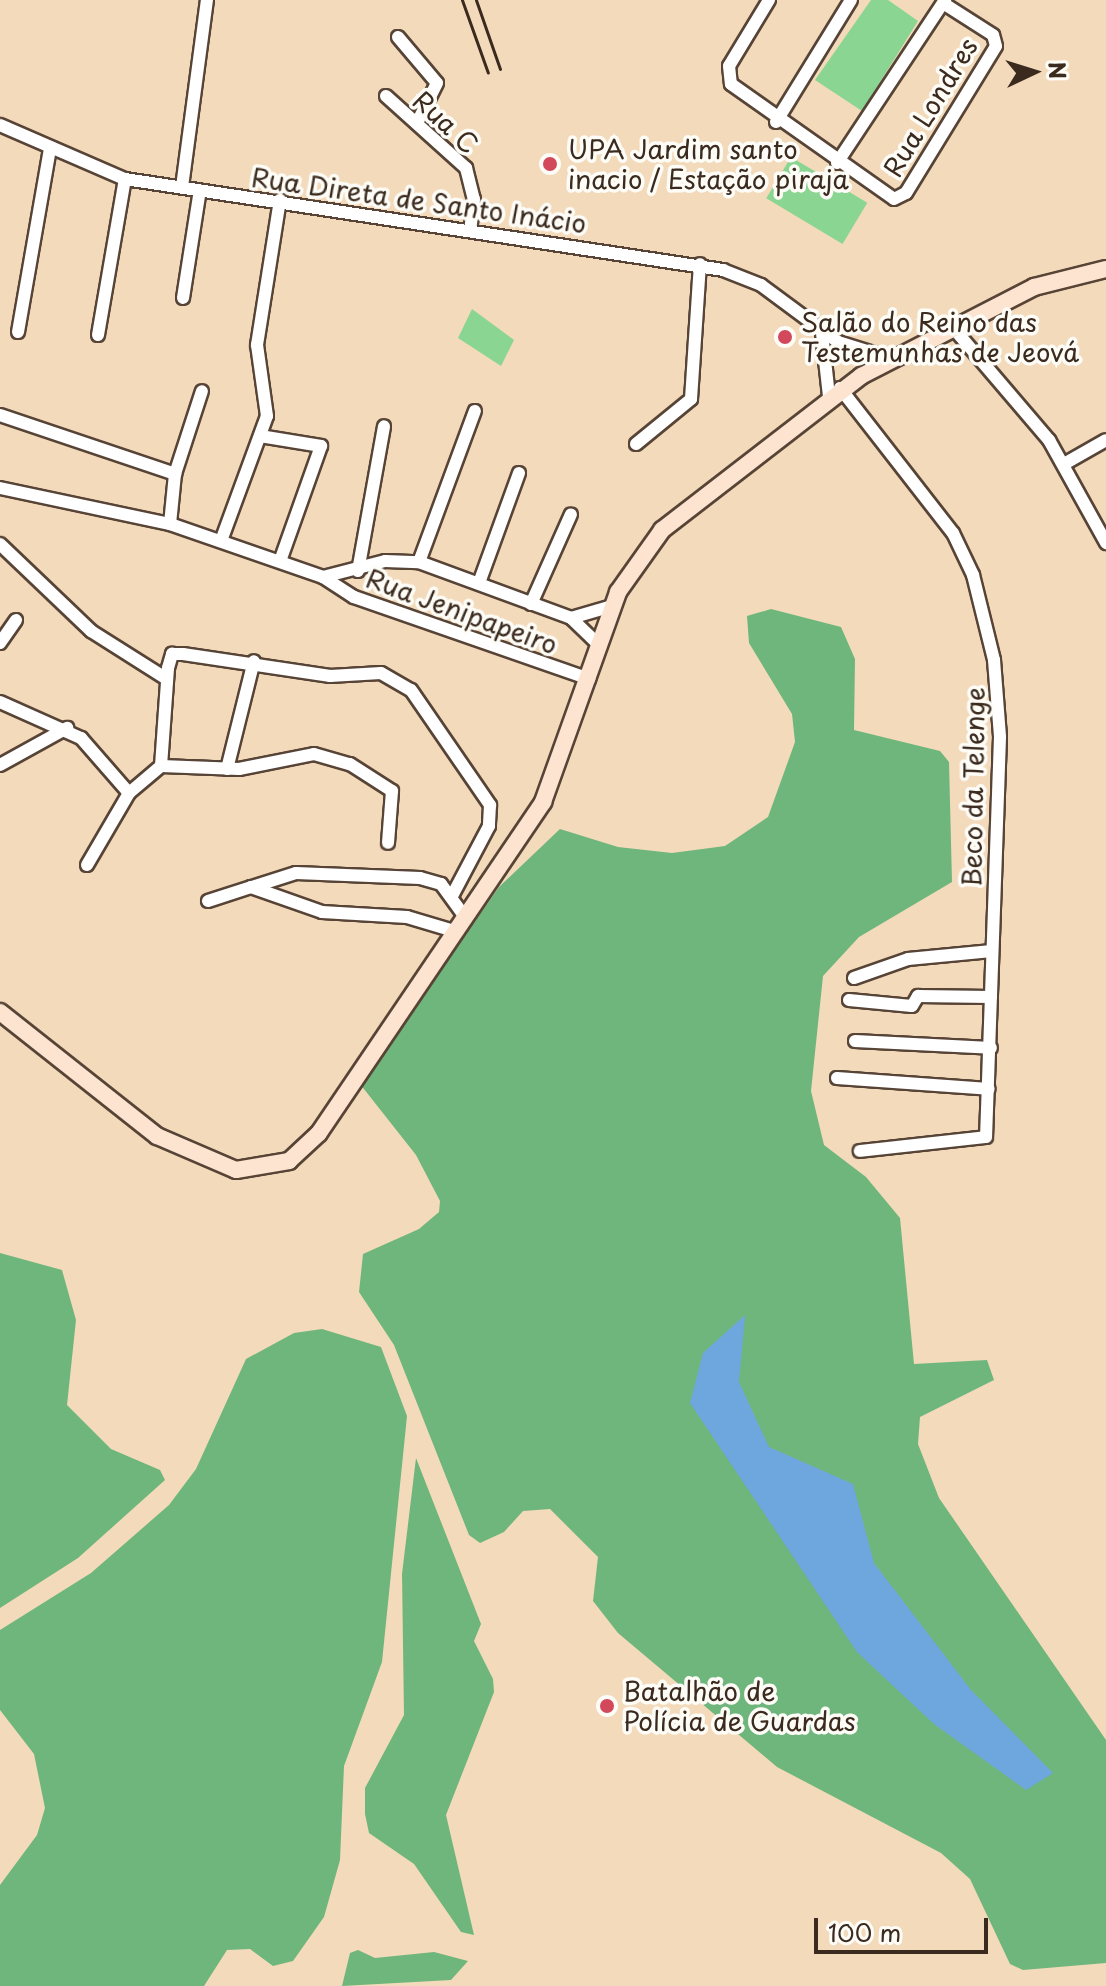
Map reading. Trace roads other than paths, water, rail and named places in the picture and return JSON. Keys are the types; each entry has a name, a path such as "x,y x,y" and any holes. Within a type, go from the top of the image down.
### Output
{"main road":[{"path":"0,1012 157,1136 227,1167 269,1169 300,1154 319,1133 543,802 589,679 612,606 662,530 834,392 1034,287 1106,269"}],"street":[{"path":"182,187 207,0"},
{"name":"Rua Londres","path":"769,0 728,74 776,122 883,194 906,193 996,46 993,35 944,2"},
{"path":"776,122 851,0"},
{"path":"837,163 944,2"},
{"path":"398,37 437,83 417,123"},
{"name":"Rua C","path":"386,96 466,168 474,199 470,230"},
{"name":"Rua Direta de Santo Inácio","path":"0,125 125,179 700,264 761,285 822,333 893,359"},
{"path":"18,332 50,148"},
{"path":"98,335 125,179"},
{"path":"183,298 200,190"},
{"path":"221,541 269,405 258,363 280,200"},
{"path":"636,444 691,399 700,264"},
{"path":"955,330 1064,464 1106,543"},
{"path":"822,333 834,392"},
{"path":"170,524 175,474 202,391"},
{"name":"Beco da Telenge","path":"834,392 953,533 986,615 1000,737 986,1137 860,1151"},
{"path":"419,562 475,411"},
{"path":"0,415 175,474"},
{"path":"358,571 384,426"},
{"path":"260,436 315,441 320,451 280,561"},
{"path":"1064,464 1106,440"},
{"path":"479,583 519,473"},
{"name":"Rua Jenipapeiro","path":"0,488 170,524 323,577 354,597 589,679"},
{"path":"531,604 571,514"},
{"path":"0,544 91,631 167,679"},
{"path":"323,577 358,571 385,561 419,562 571,618 600,646"},
{"path":"571,618 612,606"},
{"path":"0,643 16,620"},
{"path":"161,766 167,679 172,654 254,661 330,676 381,673 421,701 490,805 489,826 452,896"},
{"path":"227,769 254,661"},
{"path":"0,702 67,728 98,751 129,793"},
{"path":"0,765 22,756 67,728"},
{"path":"87,865 129,793 161,766 227,769 307,754 350,764 392,791 388,843"},
{"path":"208,901 281,874 318,873 429,880 452,896 464,916"},
{"path":"251,887 322,912 407,917 454,931"},
{"path":"854,978 908,959 992,951"},
{"path":"849,1000 912,1006 918,996 991,997"},
{"path":"855,1041 991,1048"},
{"path":"837,1078 989,1089"}],"water":[{"path":"745,1315 739,1382 769,1447 853,1484 874,1563 971,1690 1053,1773 1026,1790 934,1724 857,1652 690,1403 703,1353"}],"railway":[{"path":"462,0 488,73"},
{"path":"476,0 500,69"}],"place":[{"name":"UPA Jardim santo inacio / Estação piraja","path":"550,164"},
{"name":"Salão do Reino das Testemunhas de Jeová","path":"785,337"},
{"name":"Batalhão de Polícia de Guardas","path":"607,1706"}]}
